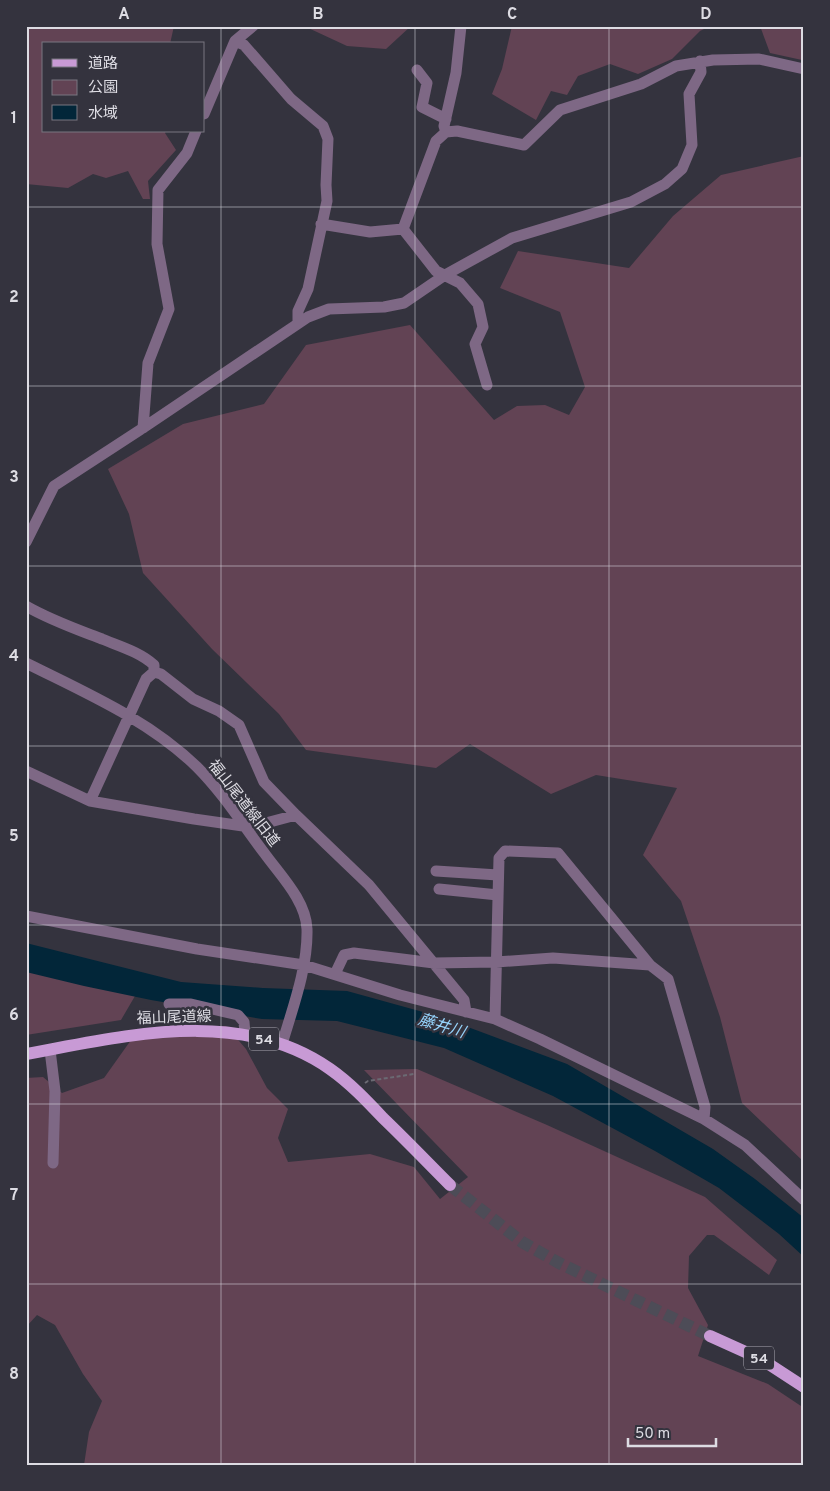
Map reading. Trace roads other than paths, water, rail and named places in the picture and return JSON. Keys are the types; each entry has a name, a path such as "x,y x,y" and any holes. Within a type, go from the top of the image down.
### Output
{"main road":[{"name":"福山尾道線","path":"26,1054 138,1034 196,1030 245,1034 282,1044 306,1054 323,1064 357,1091 450,1185"},
{"name":"54","path":"710,1336 761,1359 804,1387"}],"street":[{"path":"205,112 235,41 253,26"},
{"path":"446,132 444,126 456,73 462,26"},
{"path":"235,41 244,45 292,99 323,126 328,139 327,201 308,289 298,311 298,323"},
{"path":"403,229 436,141 446,132 457,131 524,146 560,110 642,84 676,66 700,61 759,58 804,69"},
{"path":"26,542 54,486 308,317 329,309 384,307 404,303 446,275 512,238 630,202 665,184 682,169 692,145 689,94 701,72 700,61"},
{"path":"417,70 427,83 422,107 446,119"},
{"path":"143,428 148,363 169,310 157,244 158,190 187,153 196,132"},
{"path":"321,224 370,232 403,229"},
{"path":"403,229 436,271 460,283 478,304 483,327 475,344 487,385"},
{"path":"26,606 46,618 122,647 148,659 154,665 154,672 146,679 90,801"},
{"name":"福山尾道線旧道","path":"26,663 130,716 164,739 198,768 233,810 298,899 307,928 304,965 282,1044"},
{"path":"154,672 161,674 193,699 219,711 239,725 264,782 369,885 464,1000 466,1012"},
{"path":"26,771 90,801 243,826 256,826 296,815"},
{"path":"495,1018 499,858 505,851 558,853 650,965 668,979 705,1107 704,1119"},
{"path":"436,871 498,875"},
{"path":"439,889 498,895"},
{"path":"26,916 197,949 304,965 400,995 495,1018 540,1038 704,1119 745,1145 804,1200"},
{"path":"335,974 344,955 354,953 434,963 496,962 553,958 650,965"},
{"path":"169,1004 191,1004 238,1015 244,1022 245,1034"},
{"path":"50,1050 54,1091 54,1163"}],"water":[{"name":"藤井川","path":"26,943 181,982 263,988 347,991 441,1017 567,1064 713,1149 804,1218 804,1257 779,1234 719,1188 553,1096 444,1048 337,1021 262,1019 151,1000 26,972"}],"tunnel":[{"path":"450,1185 522,1242 559,1263 710,1336"}]}
